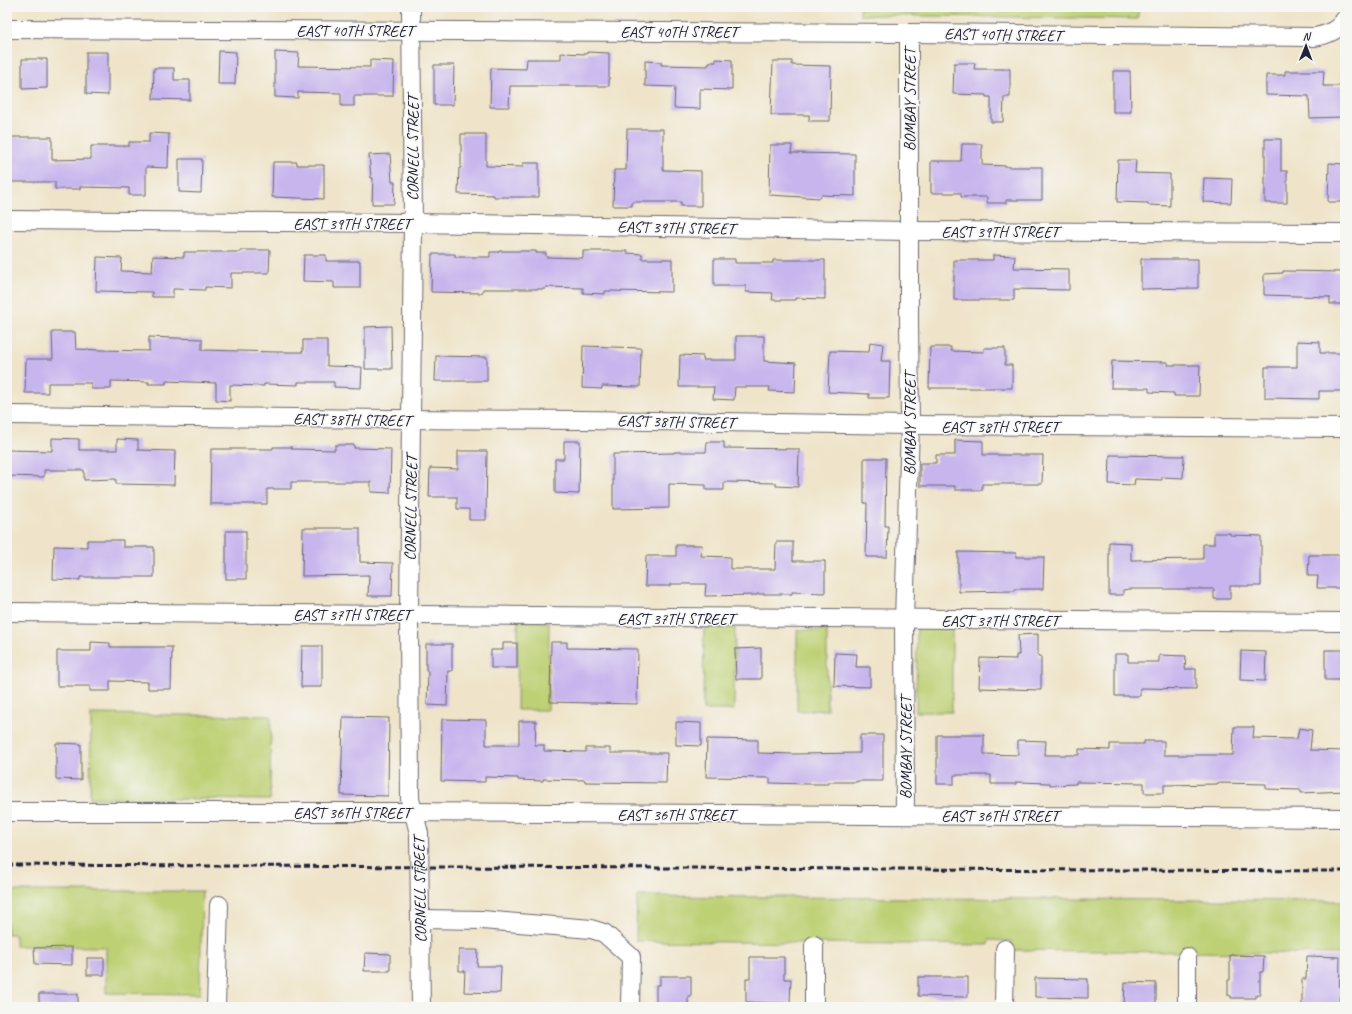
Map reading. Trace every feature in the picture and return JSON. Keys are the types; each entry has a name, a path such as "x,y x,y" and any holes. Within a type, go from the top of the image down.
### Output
{"street":[{"name":"CORNELL STREET","path":"411,7 413,223 408,615 410,799 419,833 421,1007"},
{"name":"EAST 40TH STREET","path":"7,29 909,33 1315,37 1326,35 1342,24 1345,19"},
{"name":"BOMBAY STREET","path":"905,815 904,620 910,426 909,33"},
{"name":"EAST 39TH STREET","path":"7,220 413,223 909,231 1345,232"},
{"name":"EAST 38TH STREET","path":"7,415 584,420 910,426 1345,428"},
{"name":"EAST 37TH STREET","path":"7,612 904,620 1345,622"},
{"name":"EAST 36TH STREET","path":"7,812 1345,818"},
{"path":"216,1007 219,905"},
{"path":"420,919 482,920 591,929 604,933 614,940 631,957 630,1007"},
{"path":"814,945 814,1007"},
{"path":"1004,1007 1005,949"},
{"path":"1187,957 1187,1007"}],"green space":[{"path":"860,7 1138,7 1138,19 860,15"},
{"path":"518,621 549,622 548,710 517,710"},
{"path":"917,627 952,627 952,712 916,712"},
{"path":"704,628 735,628 734,710 703,710"},
{"path":"797,630 827,630 827,710 797,711"},
{"path":"91,714 271,716 270,800 90,798"},
{"path":"7,891 202,891 200,994 106,993 106,947 15,946 15,934 7,934"},
{"path":"637,896 1345,901 1345,954 1011,950 1011,941 989,940 988,945 636,941"}],"building":[{"path":"219,51 236,52 235,84 218,84"},
{"path":"86,52 108,52 108,95 86,94"},
{"path":"275,52 299,53 298,66 370,67 370,60 394,61 393,96 354,96 354,106 341,106 341,93 298,92 298,98 275,97"},
{"path":"587,52 609,53 609,86 510,86 509,107 490,107 491,68 526,69 527,59 561,59 561,53 587,54"},
{"path":"22,59 47,59 47,88 22,89"},
{"path":"716,59 732,60 732,90 700,89 700,109 674,108 675,87 645,86 645,61 661,62 661,65 708,66 710,62 716,62"},
{"path":"773,61 792,61 792,65 831,66 830,121 809,121 809,115 771,115"},
{"path":"954,63 975,63 974,69 1010,69 1010,97 1004,97 1003,122 991,122 991,97 986,97 986,95 953,94"},
{"path":"434,65 454,65 453,105 434,105"},
{"path":"154,68 174,68 174,80 190,80 190,100 153,99"},
{"path":"1113,71 1130,71 1131,112 1113,112"},
{"path":"1285,71 1324,71 1323,86 1342,86 1342,117 1310,118 1309,96 1266,95 1266,75 1285,75"},
{"path":"627,129 663,129 663,170 701,171 701,206 681,206 681,202 632,202 632,206 613,206 614,170 626,170"},
{"path":"149,133 169,134 168,168 146,167 146,195 129,195 129,188 80,187 80,189 55,189 55,182 7,182 7,137 52,137 52,160 91,159 91,146 129,146 129,142 149,142"},
{"path":"461,134 486,134 486,166 523,167 523,163 539,163 539,197 494,197 494,195 458,194 459,168 461,168"},
{"path":"1265,139 1281,139 1281,171 1287,171 1287,203 1265,203"},
{"path":"962,144 982,144 982,165 1042,167 1042,200 1006,200 1006,203 987,203 987,197 961,197 961,193 931,193 931,161 961,161"},
{"path":"770,145 792,145 791,153 855,154 855,196 821,195 820,198 769,195"},
{"path":"390,154 392,182 395,182 394,204 372,204 373,178 371,178 369,155"},
{"path":"179,159 202,159 201,193 179,192"},
{"path":"1118,160 1136,160 1135,173 1170,174 1170,206 1148,205 1148,203 1117,202"},
{"path":"273,162 297,162 297,165 324,165 324,199 272,197"},
{"path":"1329,163 1345,164 1345,202 1328,202"},
{"path":"1204,178 1232,179 1231,203 1203,202"},
{"path":"241,250 270,250 269,273 231,273 231,288 205,287 205,290 173,289 173,297 152,297 152,292 96,291 97,257 122,258 121,271 152,272 153,256 184,257 184,252 241,252"},
{"path":"536,251 536,253 546,253 546,257 583,258 583,251 627,251 627,253 642,254 642,259 672,259 672,292 605,291 605,294 583,293 583,288 546,287 545,289 483,289 482,293 431,292 432,254 455,254 455,257 490,257 490,252"},
{"path":"304,255 326,255 326,261 360,261 360,288 334,288 334,282 303,281"},
{"path":"993,255 1015,256 1014,268 1069,269 1069,290 1014,289 1014,300 954,300 954,260 993,260"},
{"path":"714,259 735,259 735,263 773,263 773,260 825,260 825,299 795,298 795,300 772,300 773,293 746,292 746,286 714,286"},
{"path":"1141,259 1198,259 1198,288 1141,289"},
{"path":"1283,271 1345,272 1345,304 1330,304 1330,297 1264,295 1264,274 1283,273"},
{"path":"391,326 392,369 365,369 365,327"},
{"path":"52,332 75,332 76,349 101,350 149,351 149,337 202,339 202,350 303,352 303,340 327,340 327,366 362,367 361,388 334,387 334,382 298,382 298,385 264,384 264,386 230,385 230,401 216,400 216,383 166,381 166,384 148,384 149,382 111,381 111,389 91,389 91,383 48,383 48,393 25,393 26,359 53,359"},
{"path":"736,336 764,336 764,361 796,363 795,392 769,391 770,387 735,387 734,400 713,399 714,387 679,387 680,355 703,356 703,360 736,360"},
{"path":"1297,341 1320,342 1320,353 1345,353 1345,391 1319,391 1319,399 1265,398 1265,367 1297,367"},
{"path":"870,342 883,344 881,361 890,361 889,398 869,398 869,394 828,392 830,351 869,352"},
{"path":"583,346 641,348 640,387 602,386 602,389 582,388"},
{"path":"930,347 951,347 951,351 984,352 984,348 1005,348 1005,365 1012,365 1012,388 929,388"},
{"path":"436,356 487,357 487,381 435,381"},
{"path":"1112,361 1168,362 1168,365 1200,365 1199,396 1174,396 1174,393 1149,392 1149,388 1111,388"},
{"path":"52,438 79,439 79,450 117,450 117,439 138,440 138,450 175,451 174,485 116,484 116,479 84,480 84,470 44,470 44,477 7,476 7,450 52,451"},
{"path":"955,440 983,441 983,455 1043,455 1042,484 982,484 982,490 955,490 955,486 920,486 920,463 936,463 936,455 955,455"},
{"path":"564,441 580,441 579,494 555,493 555,459 564,459"},
{"path":"707,442 724,442 724,448 799,449 798,487 776,486 776,483 724,482 724,490 706,490 706,485 669,484 669,508 613,509 613,454 706,452"},
{"path":"335,445 354,445 354,448 391,449 390,493 371,492 371,482 291,482 291,489 267,489 267,504 210,504 211,449 273,449 273,447 292,447 292,449 335,450"},
{"path":"458,451 487,451 486,520 469,520 469,509 457,509 457,497 429,497 430,468 458,469"},
{"path":"1110,455 1184,456 1183,478 1162,477 1162,480 1135,479 1134,485 1109,484"},
{"path":"864,458 886,458 885,526 888,526 887,557 866,557 867,503 864,503"},
{"path":"303,528 360,528 360,562 393,563 392,596 368,596 369,575 302,576"},
{"path":"226,531 246,531 246,579 226,579"},
{"path":"1214,533 1261,536 1261,586 1230,586 1230,599 1214,599 1214,589 1130,589 1123,590 1123,595 1109,595 1109,542 1131,543 1131,560 1203,559 1203,544 1214,544"},
{"path":"87,540 123,540 123,547 154,547 154,577 80,577 80,580 53,579 54,546 87,547"},
{"path":"776,542 793,542 793,561 825,561 825,593 792,592 792,594 705,596 706,584 645,586 646,556 676,556 676,545 702,545 701,556 730,557 730,569 775,569"},
{"path":"958,552 1016,553 1016,557 1044,557 1043,589 959,592"},
{"path":"1309,555 1344,555 1344,588 1317,588 1318,576 1308,576"},
{"path":"1038,634 1038,656 1041,656 1041,690 979,688 980,658 1016,659 1016,655 1019,655 1018,635"},
{"path":"91,642 110,643 110,647 172,647 171,689 148,689 148,682 110,681 110,691 90,691 90,686 57,686 57,651 91,651"},
{"path":"551,642 567,642 567,648 638,649 637,704 550,702"},
{"path":"503,643 517,643 517,668 491,668 491,650 503,650"},
{"path":"426,644 452,644 452,671 448,671 447,706 427,705 428,671 426,671"},
{"path":"302,646 322,646 322,687 301,687"},
{"path":"761,648 761,679 736,679 735,649"},
{"path":"1325,650 1345,650 1345,680 1325,680"},
{"path":"1241,651 1266,652 1265,681 1240,680"},
{"path":"835,653 857,654 856,667 870,667 870,687 834,686"},
{"path":"1115,654 1128,654 1128,662 1159,662 1159,655 1186,656 1185,669 1196,669 1196,689 1140,688 1140,696 1115,696"},
{"path":"343,717 389,718 388,796 341,795"},
{"path":"442,719 486,720 486,745 519,745 519,721 536,721 535,745 544,745 544,751 586,752 586,748 610,748 610,753 667,753 666,783 585,782 585,780 543,779 543,781 518,780 518,778 485,777 485,782 441,781"},
{"path":"676,722 701,723 701,746 676,745"},
{"path":"1234,727 1254,727 1253,738 1297,739 1299,728 1312,730 1310,750 1345,751 1345,791 1301,793 1301,790 1266,789 1266,784 1217,783 1164,785 1164,793 1144,793 1144,783 1076,782 1076,784 1050,785 1050,783 1016,782 1016,784 991,784 991,775 954,775 954,784 937,784 937,735 984,735 984,754 1018,755 1018,740 1046,741 1045,755 1079,755 1079,749 1110,750 1110,744 1144,744 1144,741 1164,741 1164,755 1233,755"},
{"path":"860,735 883,735 883,781 807,784 770,783 770,778 706,777 707,739 758,740 758,753 860,753"},
{"path":"56,743 81,744 81,780 56,779"},
{"path":"72,947 72,965 35,964 34,948"},
{"path":"459,950 478,950 477,966 501,966 500,993 464,992 465,971 459,971"},
{"path":"365,953 390,954 390,971 364,971"},
{"path":"1230,955 1264,956 1263,972 1260,972 1260,995 1256,995 1256,998 1231,998 1231,996 1228,995 1228,980 1230,980"},
{"path":"1307,956 1340,957 1339,1007 1302,1007 1302,979 1306,979"},
{"path":"750,957 784,957 784,979 791,979 790,1003 746,1002 746,978 750,978"},
{"path":"87,958 104,958 104,975 87,975"},
{"path":"660,976 691,976 691,996 688,996 688,1007 656,1007 656,985 660,985"},
{"path":"918,977 968,977 968,997 918,996"},
{"path":"1035,978 1088,979 1088,998 1035,997"},
{"path":"1125,982 1156,983 1156,1007 1124,1007"},
{"path":"39,994 78,994 78,1007 39,1007"}],"railway":[{"path":"7,865 1345,871"}]}
